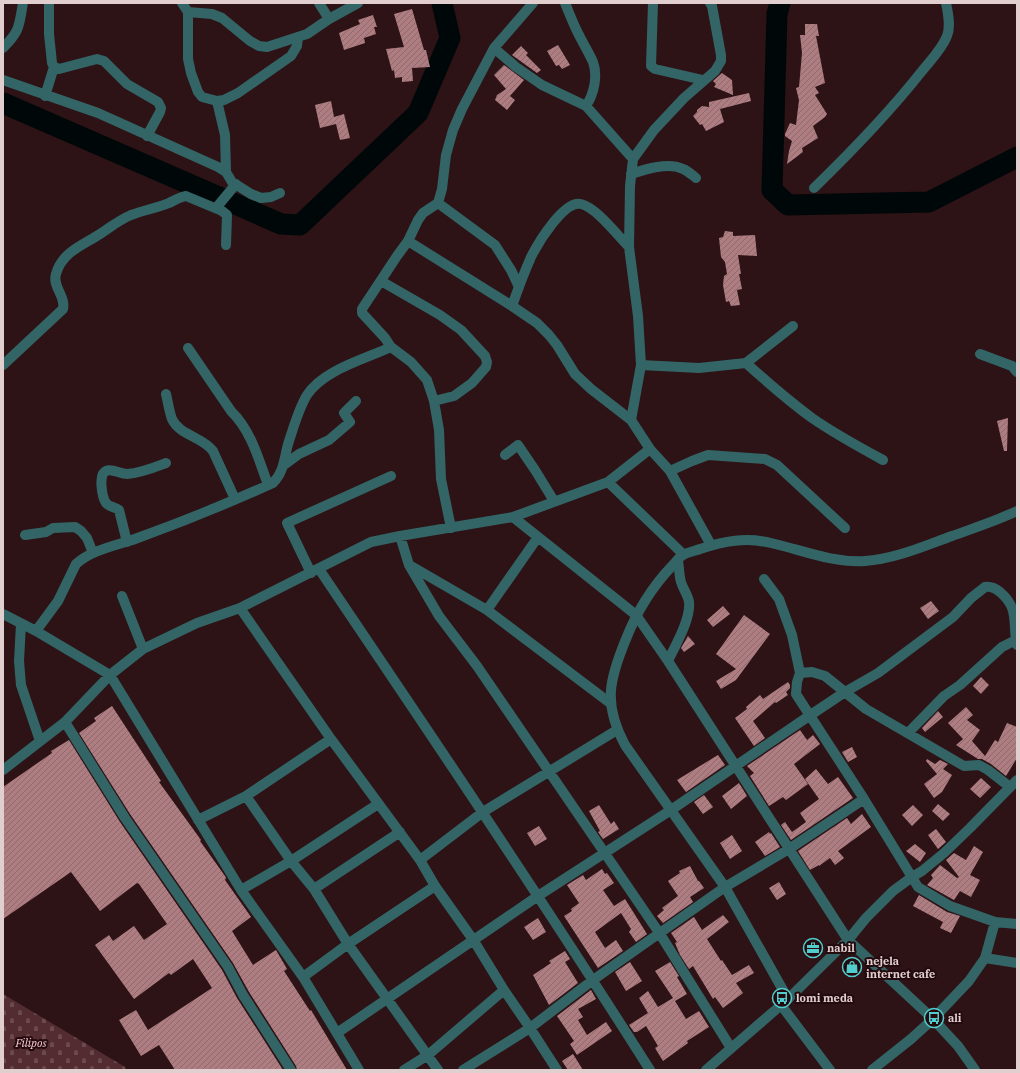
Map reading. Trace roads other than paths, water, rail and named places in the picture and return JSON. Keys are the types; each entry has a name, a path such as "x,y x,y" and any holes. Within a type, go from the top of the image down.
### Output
{"street":[{"path":"3,48 11,41 18,31 23,3"},
{"path":"45,96 54,67 52,63 49,34 49,3"},
{"path":"182,3 188,12 188,59 191,73 198,92 202,97 217,101 224,100 238,93 292,56 297,46 298,37"},
{"path":"319,3 329,19"},
{"path":"188,12 212,14 222,18 250,41 259,46 267,47 307,34 329,19 358,3"},
{"path":"451,528 441,479 438,430 434,401 427,380 422,372 391,347 385,338 362,313 363,306 408,241 412,230 423,212 438,203 442,189 446,155 453,130 462,109 494,48 533,3"},
{"path":"565,3 576,30 593,63 595,86 591,99 586,106"},
{"path":"653,3 651,66 655,69 703,80"},
{"path":"631,420 641,365 638,316 629,247 631,174 633,159 654,130 684,98 715,71 721,61 712,6 710,3"},
{"path":"814,188 859,144 936,54 947,36 949,16 946,3"},
{"path":"494,48 516,67 542,84 586,106 633,159"},
{"path":"54,67 59,69 97,59 104,61 127,84 158,102 161,108 160,112 147,136"},
{"path":"3,80 98,114 218,167 226,172"},
{"path":"217,101 225,135 226,172 229,178 235,185 261,198 271,197 280,193"},
{"path":"631,174 655,167 671,167 682,168 696,178"},
{"path":"217,208 235,185"},
{"path":"3,365 63,309 63,302 55,284 57,271 62,260 69,253 117,222 133,214 170,203 186,196 217,208 227,215 226,245"},
{"path":"438,203 495,245 511,270 518,287"},
{"path":"512,306 518,287 532,256 557,218 570,205 579,204 588,207 604,220 629,247"},
{"path":"408,241 512,306 537,323 549,335 575,374 591,389 631,420 650,448 670,471 711,545"},
{"path":"381,281 440,315 461,330 486,356 486,367 472,383 454,396 434,401"},
{"path":"641,365 699,368 746,363 793,326"},
{"path":"36,631 58,601 76,564 93,553 127,542 273,483 277,479 284,465 292,430 304,402 313,388 319,382 350,364 391,347"},
{"path":"188,348 231,411 240,419 255,451 268,486"},
{"path":"980,354 1012,366 1017,372"},
{"path":"746,363 781,394 812,418 844,439 883,460"},
{"path":"166,394 172,420 188,434 208,444 213,451 235,499"},
{"path":"284,465 299,454 329,440 343,430 350,422 344,413 356,401"},
{"path":"505,455 518,445 554,501"},
{"path":"3,770 65,722 110,675 143,649 197,623 240,608 371,542 513,517 608,482 650,448"},
{"path":"670,471 708,455 765,459 777,465 845,528"},
{"path":"127,542 119,510 106,503 103,495 101,476 105,471 109,470 125,474 141,472 166,463"},
{"path":"391,476 288,523 315,571 483,812 650,1070"},
{"path":"608,482 680,557 680,579 689,602 689,609 668,661"},
{"path":"830,1070 784,1002 725,888 617,730 610,703 613,674 619,656 636,615 656,584 680,557 711,545 729,540 752,540 770,542 829,558 866,561 903,553 925,546 1004,518 1017,511"},
{"path":"513,517 636,615 668,661 848,940 933,1019 958,1046 975,1070"},
{"path":"25,535 46,532 53,528 75,527 87,538 93,553"},
{"path":"400,536 410,565 439,616 477,666 660,934 731,1048"},
{"path":"487,610 538,537"},
{"path":"410,565 487,610 610,703"},
{"path":"764,579 779,599 792,635 800,673 797,682 796,694 864,799 918,887 934,898 950,906 995,922 1017,924"},
{"path":"337,1033 538,896 671,810 735,765 845,692 878,673 953,617 971,598 985,587 992,587 998,590 1008,601 1014,614 1016,642 1002,647 960,685 944,696 908,733"},
{"path":"122,596 143,649"},
{"path":"240,608 331,739 420,860 435,886 474,941 504,990 557,1070"},
{"path":"3,614 36,631 110,675 241,890 303,977 359,1070"},
{"path":"21,624 19,661 21,685 40,741"},
{"path":"706,1070 784,1002 848,940 866,918 893,891 922,871 944,853 1014,784 979,765 964,766 866,709 825,676 812,672 800,673"},
{"path":"65,722 125,818 228,967 243,995 291,1070"},
{"path":"420,860 483,812 617,730"},
{"path":"198,820 246,796 331,739"},
{"path":"246,796 314,890 348,944 438,1070"},
{"path":"463,1070 530,1028 593,980 725,888 789,849 864,799"},
{"path":"241,890 378,804"},
{"path":"314,890 400,832"},
{"path":"303,977 348,944 435,886"},
{"path":"872,1070 911,1039 933,1019 969,981 985,958 995,922"},
{"path":"985,958 1017,963"},
{"path":"404,1070 428,1055 504,990"}],"waterway":[{"path":"3,103 281,224 300,225 418,113 450,38 442,3"},
{"path":"780,3 777,14 772,190 788,205 929,202 1017,157"}],"place":[{"name":"nabil","path":"813,948"},
{"name":"nejela internet cafe","path":"852,967"},
{"name":"lomi meda","path":"782,998"},
{"name":"ali","path":"934,1018"}],"park label":[{"name":"Filipos","path":"31,1043"}]}
